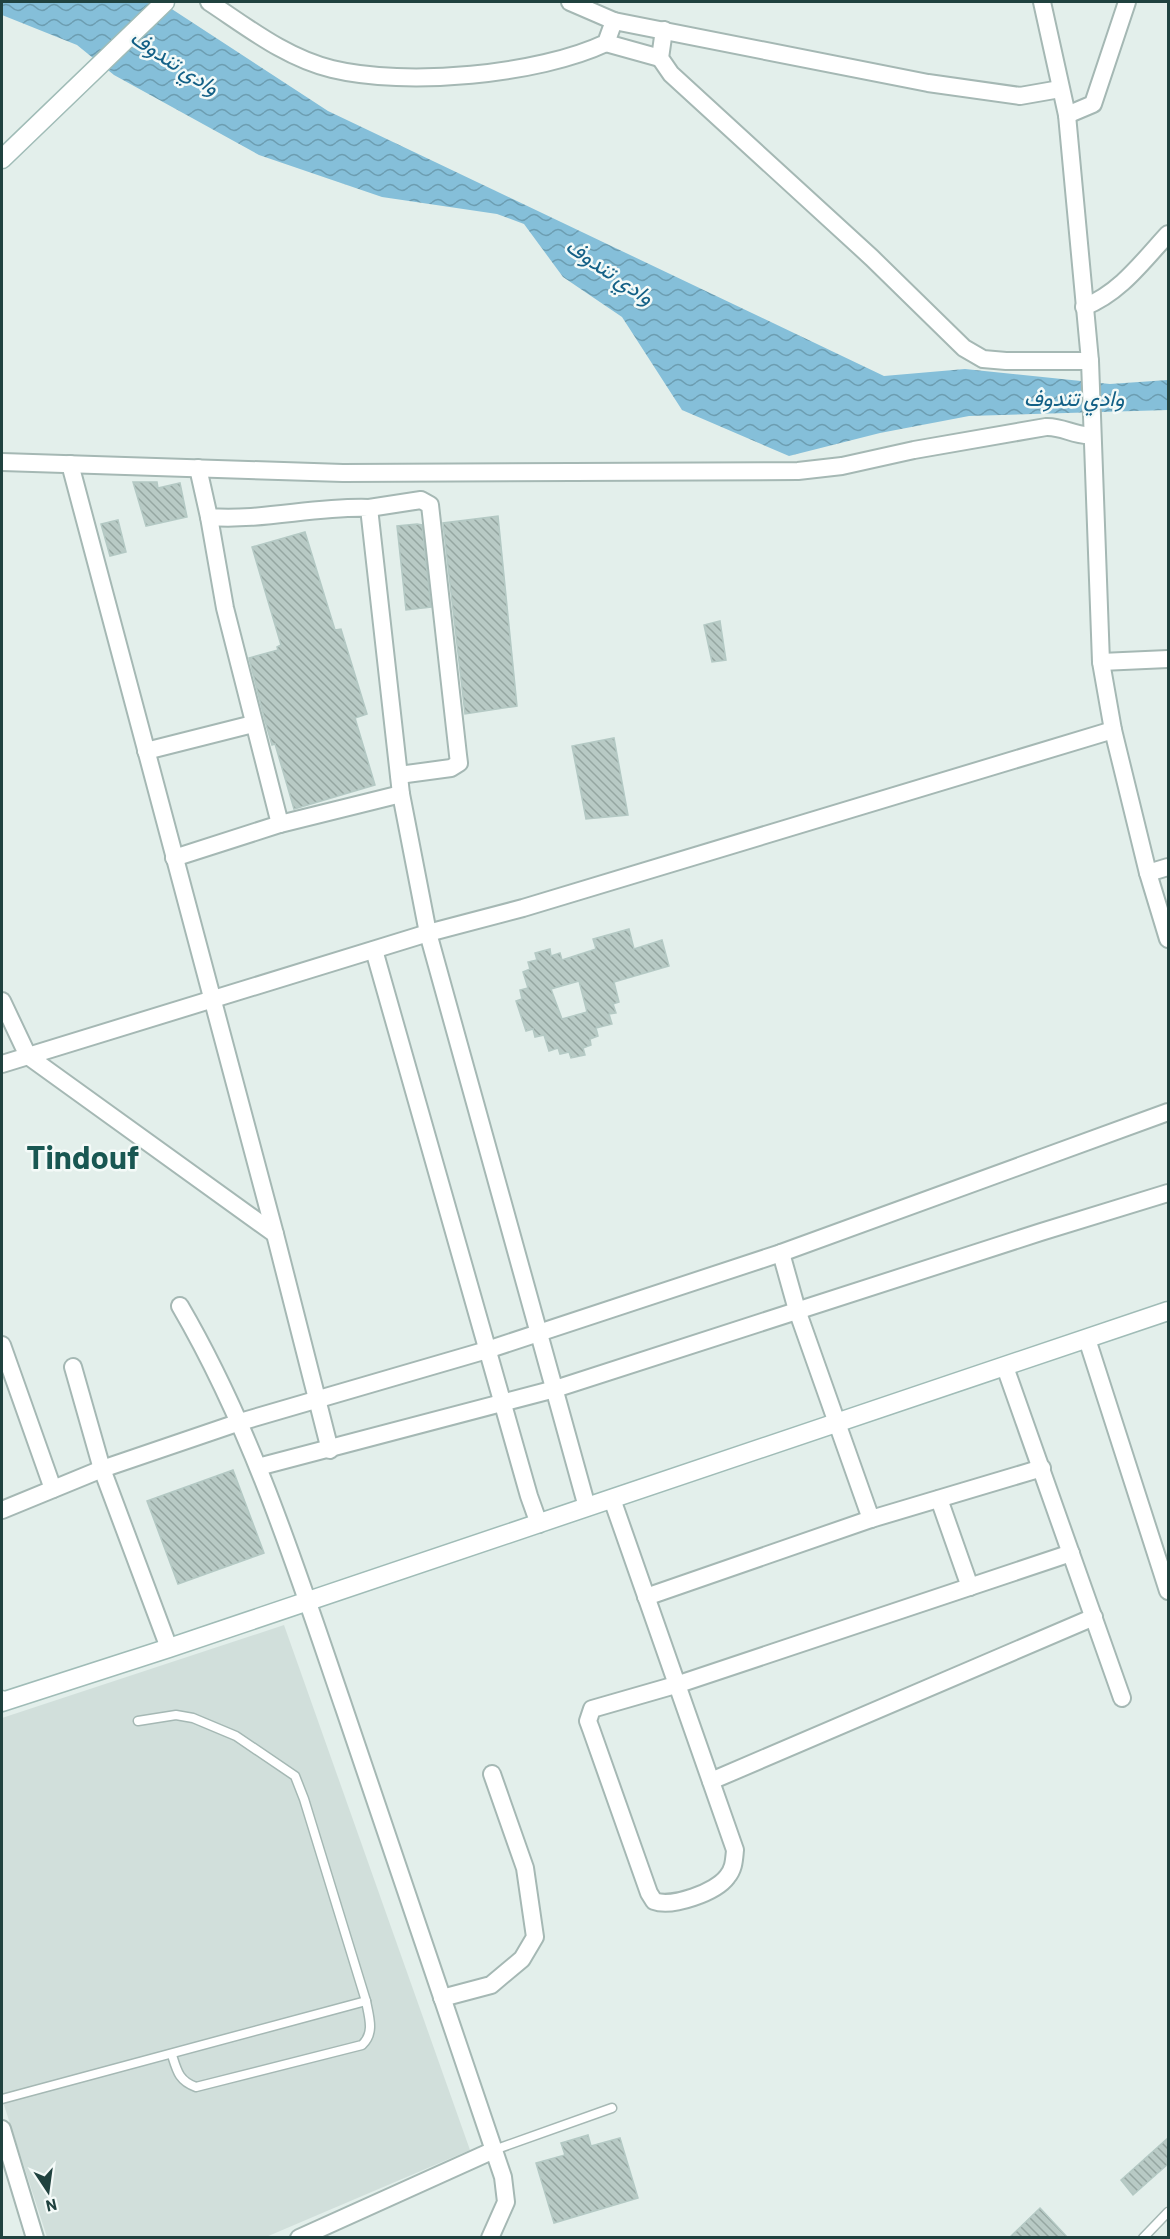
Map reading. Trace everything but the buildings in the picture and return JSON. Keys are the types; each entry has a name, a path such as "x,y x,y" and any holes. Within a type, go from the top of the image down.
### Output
{"main road":[{"path":"2,159 165,2"},
{"path":"2,1702 836,1425 1168,1311"}],"street":[{"path":"208,2 276,47 332,69 367,75 429,76 526,67 579,55 606,43 660,58 671,74 872,258 964,348 983,358 1006,361 1090,361"},
{"path":"570,2 614,21 928,83 1020,96 1060,89"},
{"path":"1042,2 1067,115 1090,361 1101,662 1113,730 1148,873 1168,939"},
{"path":"1067,115 1093,104 1127,2"},
{"path":"606,43 614,21"},
{"path":"660,58 664,30"},
{"path":"1084,307 1104,299 1117,288 1168,234"},
{"path":"2,462 343,473 798,471 842,466 914,450 1046,427 1059,426 1082,436 1092,435"},
{"path":"70,464 275,1234 315,1399 330,1450"},
{"path":"198,468 225,608 280,824"},
{"path":"209,517 248,519 337,507 369,508 421,500 430,505 459,763 451,768 399,775"},
{"path":"369,508 401,794 428,933 587,1507"},
{"path":"1101,662 1168,659"},
{"path":"146,751 253,724"},
{"path":"2,1064 428,933 523,908 1113,730"},
{"path":"174,858 280,824 401,794"},
{"path":"1148,873 1168,867"},
{"path":"374,950 487,1350 539,1524"},
{"path":"2,1001 28,1056 275,1234"},
{"path":"2,1510 102,1469 240,1422 487,1350 781,1252 1168,1112"},
{"path":"258,1467 330,1450 555,1389 797,1310 1168,1194"},
{"path":"781,1252 797,1310 871,1519"},
{"path":"180,1306 212,1361 240,1422 308,1601 503,2177 506,2202 489,2237"},
{"path":"1087,1339 1168,1591"},
{"path":"2,1345 5,1367 53,1489"},
{"path":"73,1367 102,1469 169,1648"},
{"path":"1005,1367 1122,1698"},
{"path":"646,1597 871,1519 1042,1468"},
{"path":"612,1499 679,1684 735,1850 733,1868 726,1879 687,1900 663,1905 654,1901 591,1728 589,1715 592,1709 679,1684 1071,1553"},
{"path":"939,1499 970,1587"},
{"path":"711,1781 1094,1617"},
{"path":"442,1998 491,1985 522,1959 535,1937 525,1868 492,1773"},
{"path":"2,2129 35,2238"},
{"path":"299,2238 494,2150"}],"lane":[{"path":"138,1721 176,1715 194,1718 236,1736 294,1776 304,1799 366,2001 370,2034 362,2045 196,2087 185,2083 180,2077 172,2055"},
{"path":"2,2099 366,2001"},
{"path":"494,2150 612,2108"},
{"path":"1143,2238 1168,2212"}],"shaded area":[{"path":"284,1625 470,2150 266,2237 47,2237 2,2099 2,1718"}],"water":[{"name":"وادي تندوف","path":"2,2 161,2 328,111 884,376 965,369 1110,384 1168,380 1168,410 969,416 880,433 789,456 682,410 622,317 563,277 524,224 497,214 382,197 259,155 114,75 77,45 2,15"}],"district":[{"name":"Tindouf","path":"83,1157"}]}
